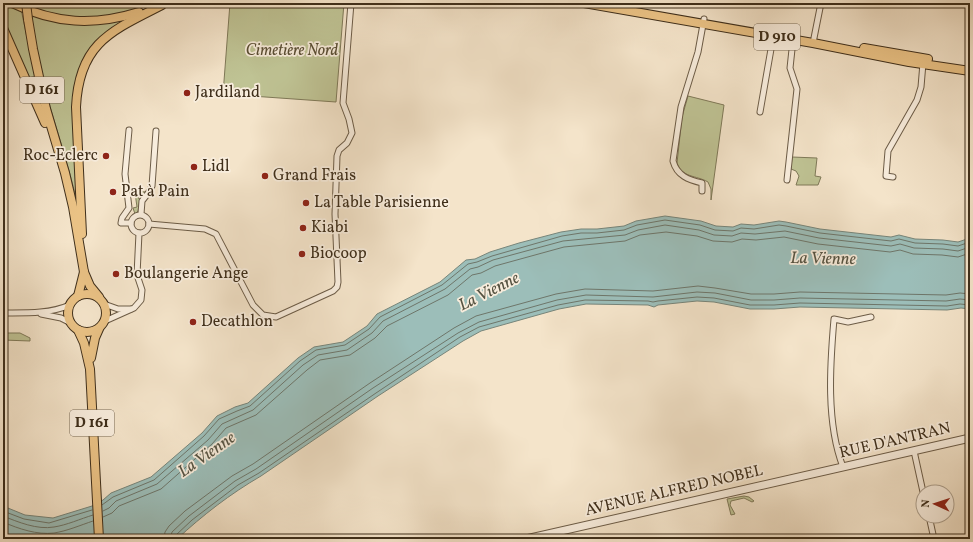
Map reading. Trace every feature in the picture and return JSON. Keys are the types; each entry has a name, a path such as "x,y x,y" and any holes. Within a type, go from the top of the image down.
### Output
{"main road":[{"path":"12,3 55,19 81,21 122,17 164,4"},
{"name":"D 161","path":"26,3 45,102 62,160 73,207 80,240 84,272 90,286 99,297"},
{"name":"D 910","path":"584,3 813,41 908,62 923,61 970,66"},
{"name":"D 910","path":"610,3 703,22"},
{"path":"80,240 83,232 76,107 78,86 83,68 93,50 108,35 120,26 164,4"},
{"path":"3,28 37,103 53,146 62,160"},
{"name":"D 910","path":"774,34 793,40 813,41"},
{"name":"D 910","path":"923,61 970,71"},
{"name":"D 161","path":"78,296 84,272"},
{"path":"91,294 99,297 107,311 105,321 99,329 89,332 78,330 71,323 68,314 70,305 78,296 91,294"},
{"name":"D 161","path":"99,329 92,349 90,369 99,539"},
{"name":"D 161","path":"78,330 84,343 90,369"}],"street":[{"path":"149,224 205,229 216,234 253,305 259,312 266,316 280,316 333,291 337,287 335,214 337,156 339,150 347,143 352,133 343,103 351,3"},
{"path":"813,41 822,3"},
{"path":"702,191 702,183 689,180 682,175 675,168 673,161 681,107 698,52 703,22"},
{"path":"760,112 774,34"},
{"path":"787,180 796,89 790,68 793,40"},
{"path":"892,177 886,176 887,154 917,100 921,87 923,61"},
{"path":"129,130 125,174 129,208 122,218 122,223 131,223"},
{"path":"141,214 142,201 152,186 156,131"},
{"path":"141,214 147,218 149,224 146,231 139,233 133,230 131,223 133,218 141,214"},
{"path":"105,321 134,308 140,303 142,293 137,275 139,233"},
{"path":"104,304 118,309 134,308"},
{"path":"3,313 36,313 53,311 70,305"},
{"path":"36,313 61,318 71,323"},
{"path":"843,467 837,449 832,414 831,358 834,319 848,322 871,317"},
{"name":"RUE D'ANTRAN","path":"827,471 970,438"},
{"path":"914,451 922,484"},
{"name":"AVENUE ALFRED NOBEL","path":"526,539 827,471"},
{"path":"931,524 934,539"}],"green space":[{"path":"3,3 8,3 21,9 35,76 29,78 3,23"},
{"path":"29,3 156,3 126,13 83,20 31,10"},
{"name":"Cimetière Nord","path":"230,3 344,3 336,102 223,94"},
{"path":"31,13 47,18 123,18 125,22 80,67 78,198 76,198 44,84 38,60"},
{"path":"688,96 724,105 711,200 711,189 708,182 686,174 679,168 677,163 682,117"},
{"path":"792,157 817,158 815,176 821,177 818,185 796,185 799,176 796,171 791,169"},
{"path":"131,191 146,192 142,197 139,195 138,198 140,199 138,211 135,214 133,208 137,207 135,193 131,193"},
{"path":"3,333 20,333 30,338 30,341 3,340"},
{"path":"744,496 749,497 754,501 752,502 744,498 731,501 730,505 735,514 731,515 727,499"}],"water":[{"name":"La Vienne","path":"665,216 701,221 716,226 733,227 741,224 754,225 779,221 820,229 891,237 899,235 915,239 958,242 970,238 970,309 961,308 947,310 800,307 750,309 714,302 697,301 658,305 654,307 648,305 586,304 559,309 481,331 463,341 378,396 228,498 207,513 177,539 3,539 3,506 25,515 53,518 92,506 103,500 111,493 151,477 202,433 217,416 235,407 248,403 298,358 314,347 343,342 367,326 377,314 440,282 466,260 475,259 490,252 561,232 624,226 636,221"}],"place":[{"name":"Jardiland","path":"187,93"},
{"name":"Roc-Eclerc","path":"106,156"},
{"name":"Lidl","path":"194,167"},
{"name":"Grand Frais","path":"265,176"},
{"name":"Pat à Pain","path":"113,192"},
{"name":"La Table Parisienne","path":"306,203"},
{"name":"Kiabi","path":"303,228"},
{"name":"Biocoop","path":"302,254"},
{"name":"Boulangerie Ange","path":"116,274"},
{"name":"Decathlon","path":"193,322"}]}
